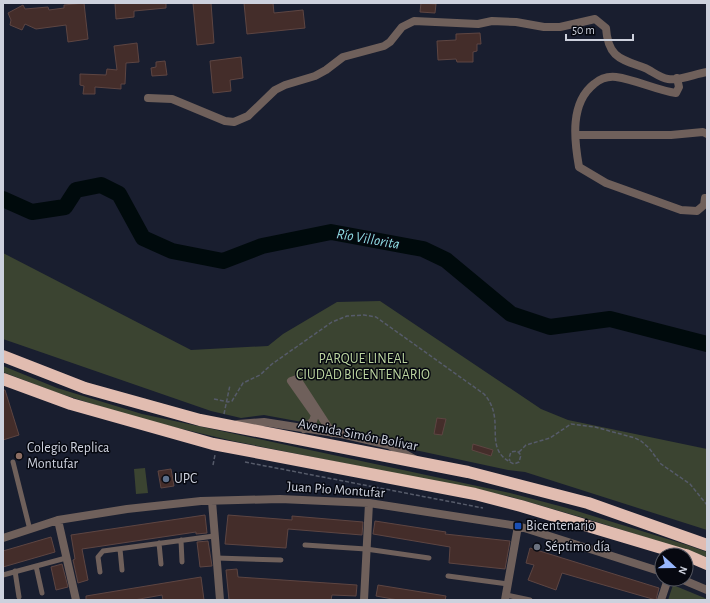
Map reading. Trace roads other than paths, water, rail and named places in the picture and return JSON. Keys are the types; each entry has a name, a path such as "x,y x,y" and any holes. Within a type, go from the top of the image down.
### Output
{"highway":[{"name":"Avenida Simón Bolívar","path":"3,356 85,388 200,420 468,472 588,503 707,545"},
{"path":"3,379 71,404 212,444 475,494 659,547"},
{"path":"694,558 707,564"}],"street":[{"path":"148,98 161,98 177,101 225,121 234,122 241,120 248,116 275,90 326,70 343,58 384,46 390,42 402,27 414,21 478,24 492,21 516,22 560,28 595,19 606,28 608,45 614,53 630,64 667,79 707,72"},
{"path":"677,78 679,87 676,93 616,77 601,78 588,88 581,99 575,122 579,167 598,179 681,210 697,211 704,205 705,198"},
{"path":"576,135 671,135 703,132 707,134"},
{"path":"304,429 313,421 315,414 291,382 297,379 332,433"},
{"path":"226,425 264,422 332,433 389,445 419,462"},
{"name":"Juan Pio Montufar","path":"3,538 58,520 127,509 212,500 280,499 369,503 518,526 654,569"},
{"path":"212,500 220,600"},
{"path":"364,600 369,503"},
{"path":"58,520 76,600"},
{"path":"506,598 518,526"},
{"path":"694,584 707,590"},
{"path":"661,600 665,587"}],"lane":[{"path":"13,462 30,530"},
{"path":"100,572 98,557 99,553 214,536"},
{"path":"181,540 182,562"},
{"path":"159,543 161,564"},
{"path":"305,544 366,549 429,558"},
{"path":"120,549 122,570"},
{"path":"3,575 66,558"},
{"path":"216,558 281,560"},
{"path":"36,566 42,593"},
{"path":"15,571 19,598"},
{"path":"448,576 508,584"},
{"path":"506,598 530,600"}],"waterway":[{"name":"Río Villorita","path":"3,199 32,212 65,207 76,190 101,185 119,194 143,238 172,251 223,261 262,246 331,232 423,249 446,260 511,314 550,327 610,319 707,344"}],"place":[{"name":"Colegio Replica Montufar","path":"19,456"},
{"name":"UPC","path":"166,479"},
{"name":"Bicentenario","path":"518,526"},
{"name":"Séptimo día","path":"537,547"}],"park label":[{"name":"PARQUE LINEAL CIUDAD BICENTENARIO","path":"363,368"}]}
